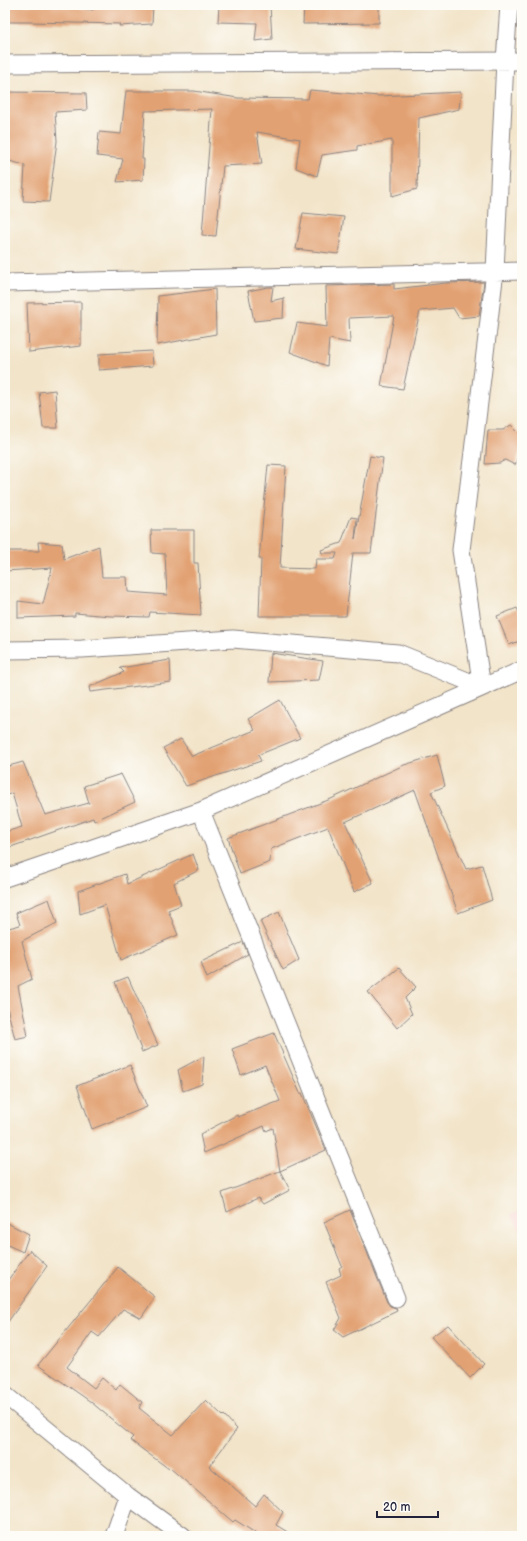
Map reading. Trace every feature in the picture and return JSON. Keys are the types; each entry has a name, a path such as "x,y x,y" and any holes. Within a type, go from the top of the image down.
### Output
{"street":[{"path":"482,687 461,550 495,271 509,5"},
{"path":"5,64 522,61"},
{"path":"5,283 522,271"},
{"path":"5,650 82,649 233,639 398,652 482,687"},
{"path":"5,878 201,811 522,670"},
{"path":"201,811 396,1298"},
{"path":"5,1394 128,1496 183,1536"},
{"path":"114,1536 128,1496"}],"shaded area":[{"path":"522,1208 522,1233 511,1215"}],"building":[{"path":"5,5 63,5 93,10 94,5 153,5 152,24 119,26 120,24 5,22"},
{"path":"219,5 270,5 272,39 255,41 257,23 218,22"},
{"path":"304,5 379,5 379,23 303,24"},
{"path":"310,90 379,96 461,92 459,109 419,118 417,189 392,196 392,140 357,146 357,150 322,155 317,176 296,168 300,139 257,132 262,164 223,166 216,236 202,235 212,109 145,111 142,159 144,159 143,180 117,182 123,159 97,156 99,132 121,134 126,91 194,91 238,98 308,99"},
{"path":"5,92 86,93 87,110 55,112 57,141 49,202 23,201 25,165 5,160"},
{"path":"303,213 344,217 338,254 296,249"},
{"path":"484,282 479,316 459,318 453,308 420,311 403,389 381,386 394,316 349,318 350,343 329,339 327,366 290,352 297,323 327,327 326,286 394,284 394,289 446,283"},
{"path":"273,287 271,301 284,298 283,318 254,321 248,291"},
{"path":"215,289 216,334 157,345 158,296"},
{"path":"81,302 81,346 29,352 27,303"},
{"path":"152,351 153,366 99,370 99,354"},
{"path":"55,390 58,428 43,428 39,392"},
{"path":"511,425 522,436 520,452 515,465 505,460 500,463 485,464 488,430 503,430"},
{"path":"370,456 383,458 371,553 353,553 346,616 259,616 261,559 259,559 268,465 286,466 280,568 315,569 316,559 335,559 337,553 322,553 321,550 341,543 351,517 357,518 355,539"},
{"path":"151,530 194,530 194,563 198,563 201,615 150,612 149,617 75,613 75,616 18,618 18,601 43,604 52,568 5,571 5,551 39,551 38,542 62,544 64,559 99,546 102,577 127,577 128,592 167,595 165,554 152,553"},
{"path":"517,608 522,618 522,640 509,645 497,616"},
{"path":"271,653 323,661 319,680 269,682"},
{"path":"170,660 171,682 90,692 89,687 124,672 120,668"},
{"path":"280,700 300,738 258,755 261,761 186,786 163,748 181,739 192,756 255,730 248,719"},
{"path":"437,755 445,786 431,792 466,869 482,865 492,900 458,913 415,790 345,822 373,883 354,892 328,827 271,849 270,862 240,874 228,838 331,799 404,765"},
{"path":"23,762 45,815 89,803 84,786 121,774 135,802 94,821 93,818 5,849 5,832 22,827 12,793 5,796 5,767"},
{"path":"193,854 199,870 174,883 181,905 168,910 178,935 121,960 105,905 80,914 78,891 125,874 127,884"},
{"path":"49,899 57,923 22,941 32,979 18,986 28,1036 15,1039 5,1000 5,929 20,925 16,913"},
{"path":"279,912 299,960 283,970 260,921"},
{"path":"243,942 248,954 207,978 201,962"},
{"path":"399,968 416,987 405,998 412,1014 397,1028 368,992"},
{"path":"128,977 158,1045 142,1052 115,982"},
{"path":"274,1033 300,1093 302,1093 326,1150 280,1171 273,1128 266,1131 264,1126 204,1153 200,1134 237,1115 238,1117 280,1101 265,1065 241,1075 232,1049"},
{"path":"204,1056 202,1084 183,1091 178,1070"},
{"path":"130,1065 147,1107 92,1129 77,1086"},
{"path":"280,1171 290,1190 263,1204 258,1198 227,1212 222,1193"},
{"path":"350,1210 387,1302 390,1306 396,1308 397,1311 343,1337 334,1330 341,1318 326,1282 341,1275 339,1268 342,1266 324,1222"},
{"path":"5,1222 29,1234 23,1252 5,1244"},
{"path":"30,1250 47,1266 5,1326 5,1284"},
{"path":"118,1267 155,1297 141,1318 123,1309 99,1337 92,1332 67,1367 94,1388 102,1378 116,1390 120,1384 142,1402 139,1408 173,1435 206,1400 223,1416 224,1415 237,1429 209,1466 255,1506 264,1494 283,1512 276,1525 294,1536 260,1536 235,1520 233,1522 170,1468 169,1469 130,1440 133,1437 91,1402 38,1365"},
{"path":"448,1325 484,1364 470,1378 431,1337"}]}
